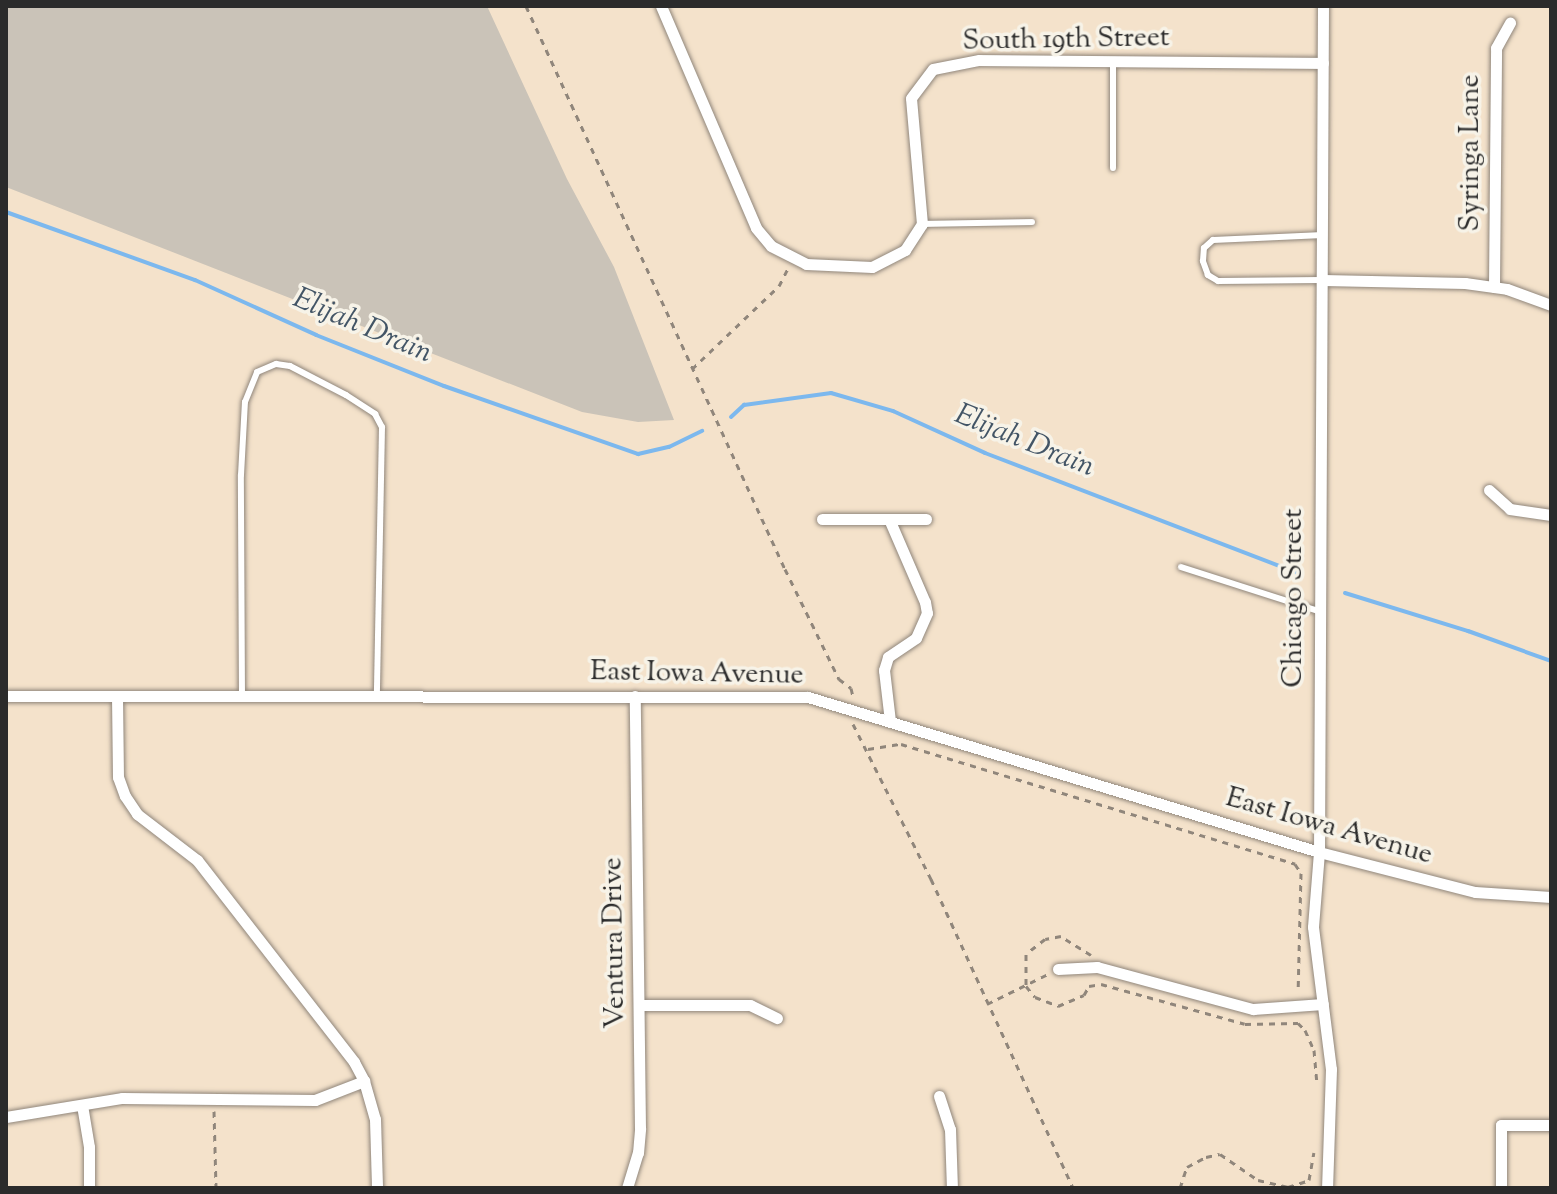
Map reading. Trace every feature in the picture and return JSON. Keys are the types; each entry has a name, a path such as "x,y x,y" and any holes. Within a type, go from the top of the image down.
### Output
{"street":[{"path":"661,6 756,228 771,246 791,259 806,264 872,267 905,250 922,224"},
{"name":"Chicago Street","path":"1323,6 1319,852 1313,927 1331,1069 1327,1188"},
{"name":"Syringa Lane","path":"1494,287 1496,48 1510,23"},
{"name":"South 19th Street","path":"922,224 911,98 933,69 979,60 1323,63"},
{"path":"1323,280 1427,281 1494,287 1551,305"},
{"path":"1489,490 1510,509 1551,515"},
{"path":"822,519 926,519"},
{"path":"889,519 927,613 916,638 888,657 884,670 890,721"},
{"name":"East Iowa Avenue","path":"6,696 808,697 1319,852 1475,892 1551,897"},
{"path":"117,696 118,777 125,796 137,814 197,860 364,1081 375,1119 377,1188"},
{"name":"Ventura Drive","path":"627,1188 638,1153 640,1128 635,696"},
{"path":"1058,969 1097,967 1253,1009 1323,1004"},
{"path":"640,1005 750,1005 777,1018"},
{"path":"6,1117 122,1098 315,1100 364,1081"},
{"path":"939,1096 950,1129 952,1188"},
{"path":"82,1105 89,1147 89,1188"},
{"path":"1501,1188 1501,1125 1551,1125"}],"lane":[{"path":"1113,61 1113,168"},
{"path":"922,224 1032,222"},
{"path":"1323,235 1213,240 1204,248 1203,261 1208,275 1218,281 1323,280"},
{"path":"242,697 241,475 245,402 257,372 267,365 276,364 290,366 346,395 375,414 382,427 377,697"},
{"path":"1181,567 1318,611"}],"path":[{"path":"526,6 785,569 839,679 854,693 853,698"},
{"path":"692,369 779,286 791,259"},
{"path":"846,721 858,727 1073,1188"},
{"path":"868,749 901,744 1295,864 1301,873 1298,925 1301,983 1297,994"},
{"path":"1100,958 1061,936 1045,939 1026,954 1026,986 1035,997 1058,1006 1084,995 1089,986 1101,984 1245,1024 1298,1023 1305,1030 1314,1050 1318,1095"},
{"path":"987,1004 1058,969"},
{"path":"212,1099 216,1188"},
{"path":"1180,1188 1187,1167 1220,1154 1258,1180 1288,1187 1309,1180 1316,1141"}],"shaded area":[{"path":"6,6 487,6 567,179 614,267 674,420 638,422 582,412 6,187"}],"waterway":[{"name":"Elijah Drain","path":"6,212 195,280 316,335 444,386 638,454 669,447 702,431"},
{"name":"Elijah Drain","path":"731,417 744,405 831,393 893,411 985,453 1298,573"},
{"name":"Elijah Drain","path":"1345,593 1468,631 1551,661"}]}
